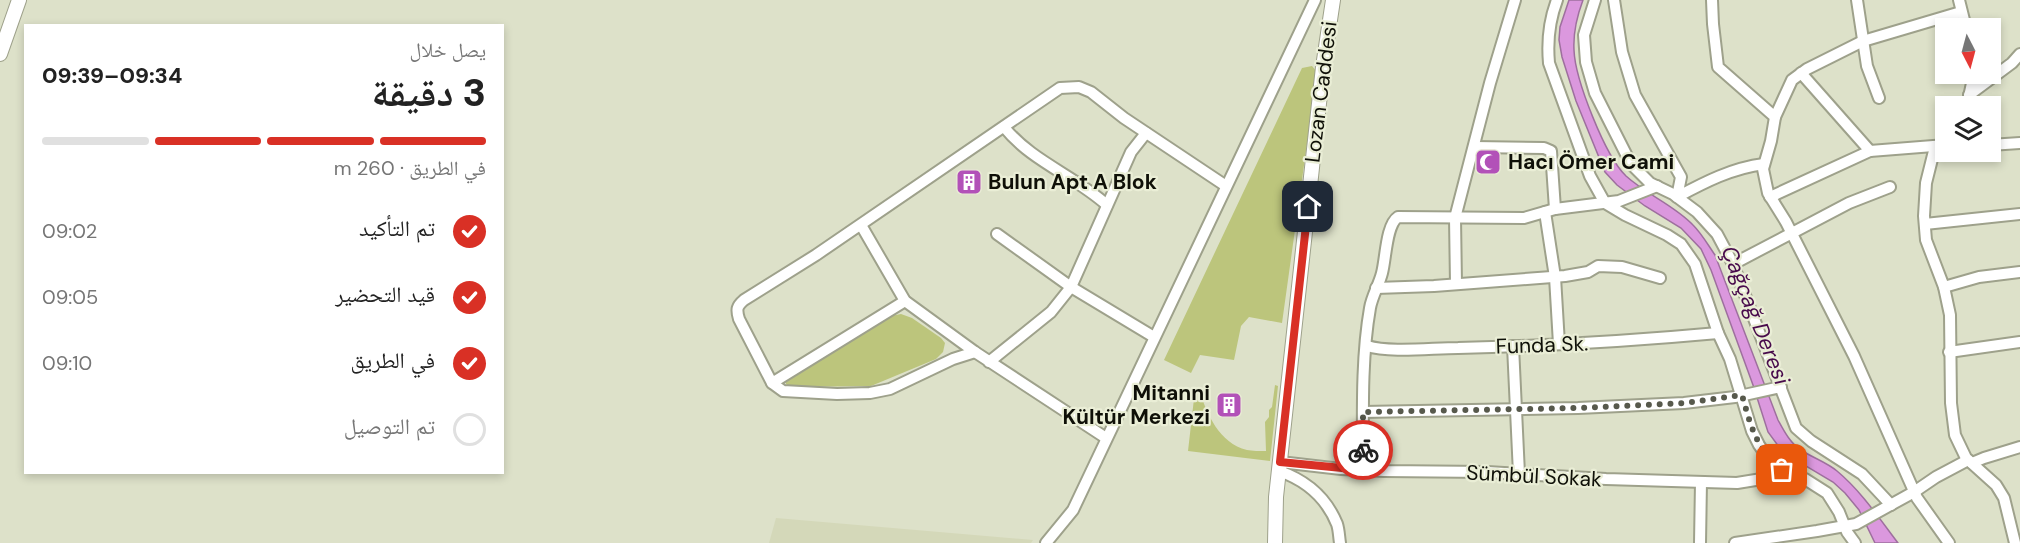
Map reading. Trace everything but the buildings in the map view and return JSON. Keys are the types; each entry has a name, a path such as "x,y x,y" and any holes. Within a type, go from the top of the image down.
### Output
{"main road":[{"path":"0,54 19,0"},
{"name":"Lozan Caddesi","path":"1275,543 1279,467 1322,79 1333,0"}],"street":[{"path":"1046,543 1073,510 1315,0"},
{"path":"1456,284 1455,218 1490,83 1515,0"},
{"path":"1557,0 1551,16 1547,43 1549,63 1590,176 1605,203 1681,244 1695,264 1718,333 1745,395 1752,431 1759,445 1768,458 1786,472 1827,493 1855,543"},
{"path":"1594,0 1584,35 1586,62 1595,93 1631,164 1650,183 1677,197 1697,212 1717,234 1732,264 1777,389 1796,428 1811,441 1862,474 1886,508"},
{"path":"1614,0 1622,52 1635,95 1680,177 1677,197"},
{"path":"1712,0 1718,67 1775,117"},
{"path":"1857,0 1867,66 1879,98"},
{"path":"1959,0 1963,18"},
{"path":"1949,543 1914,492 1854,356 1770,197 1763,169 1775,117 1792,80 1863,41 1961,12"},
{"path":"1969,94 2016,63 2020,54"},
{"path":"1802,73 1870,151"},
{"path":"1969,94 1972,84"},
{"path":"975,352 952,358 890,389 870,393 837,394 783,391 772,383 739,319 737,306 861,225 1060,88 1079,87 1091,92 1146,133 1226,186"},
{"path":"1004,127 1014,140 1031,153 1107,205"},
{"path":"989,362 1051,312 1071,287 1131,152 1146,133"},
{"path":"2001,144 2020,143"},
{"path":"1770,197 1870,151 1935,146"},
{"path":"1474,147 1544,148 1551,151 1550,210 1558,345"},
{"path":"1935,159 1926,183 1924,224 1926,240 1944,287 1950,315 1951,403 1955,435 1970,462 1996,485 2004,498 2016,531 2015,543"},
{"path":"1677,197 1714,178 1746,166 1764,164"},
{"path":"1363,470 1363,412 1370,307 1382,275 1389,233 1394,220 1398,217 1524,218 1550,210 1619,201 1657,186"},
{"path":"1732,264 1849,203 1890,187"},
{"path":"1924,224 2020,214"},
{"path":"861,225 905,301 989,362 1106,438"},
{"path":"997,234 1071,287 1154,337"},
{"path":"1376,288 1555,277 1588,272 1598,266 1622,267 1660,278"},
{"path":"1944,287 1979,277 2020,272"},
{"path":"772,383 905,301"},
{"name":"Funda Sk.","path":"1367,346 1374,348 1558,345 1718,333"},
{"path":"1949,352 2020,342"},
{"path":"1513,346 1519,474"},
{"path":"1363,412 1517,410 1684,403 1777,389"},
{"path":"1735,543 1856,524 1936,477 1970,462 2020,447"},
{"path":"1279,467 1316,491 1337,525 1340,543"},
{"name":"Sümbül Sokak","path":"1279,467 1737,483 1774,477 1786,472"},
{"path":"1700,543 1701,482"}],"shaded area":[{"path":"1569,0 1583,0 1575,30 1576,63 1592,116 1609,152 1626,176 1686,218 1715,255 1778,420 1788,436 1801,450 1833,468 1846,479 1898,543 1875,543 1859,510 1845,493 1833,482 1794,459 1779,447 1768,432 1711,270 1701,249 1681,228 1645,206 1617,185 1605,172 1576,101 1562,57 1559,40 1560,27"},
{"path":"776,518 1033,540 1031,543 769,543"}],"green space":[{"path":"1312,66 1317,72 1282,323 1249,317 1241,326 1234,360 1200,355 1191,373 1164,360 1302,68"},
{"path":"901,314 912,318 945,343 943,352 936,359 871,386 790,387 786,384 891,316"},
{"path":"1275,385 1278,386 1270,461 1188,451 1195,390 1199,390 1210,418 1229,441 1247,450 1266,451 1265,422 1272,407"}],"way so far":[{"path":"1363,450 1363,412 1578,408 1684,403 1742,395 1752,431 1759,445 1768,458 1782,470"}],"place":[{"name":"Hacı Ömer Cami","path":"1488,162"},
{"name":"Bulun Apt A Blok","path":"969,182"},
{"name":"Mitanni Kültür Merkezi","path":"1229,405"}],"route":[{"path":"1308,207 1280,462 1363,470 1363,450"}],"water label":[{"name":"Çağçağ Deresi","path":"1756,315"}]}
